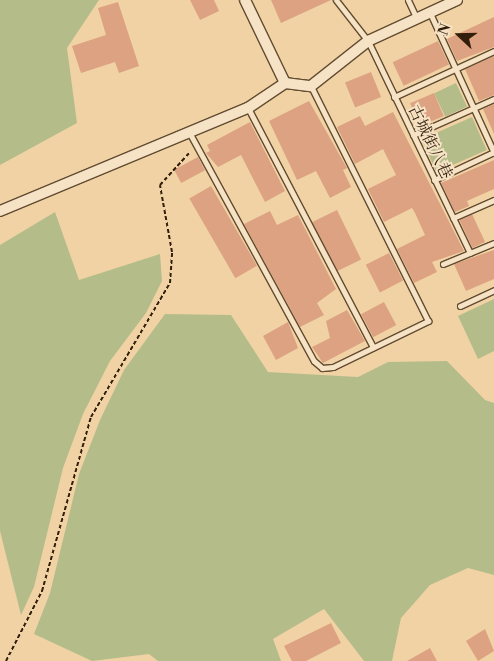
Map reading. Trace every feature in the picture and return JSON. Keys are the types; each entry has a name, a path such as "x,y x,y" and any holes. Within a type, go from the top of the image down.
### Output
{"street":[{"path":"246,0 285,84"},
{"path":"0,211 188,130 248,108 285,84 311,86 368,41 457,0"}],"lane":[{"name":"古城街八巷","path":"336,0 368,41 470,253"},
{"path":"408,0 417,18"},
{"path":"430,13 494,153 434,180"},
{"path":"394,97 494,50"},
{"path":"188,130 314,361 322,368 333,367 428,321 311,86"},
{"path":"413,135 494,99"},
{"path":"248,108 373,347"},
{"path":"453,218 494,200"},
{"path":"443,264 494,242"},
{"path":"460,306 494,290"}],"path":[{"path":"6,661 42,591 91,417 170,283 172,252 160,185 196,144"}],"green space":[{"path":"0,0 99,0 67,48 77,123 0,165"},
{"path":"456,83 467,107 445,117 434,93"},
{"path":"472,117 487,150 436,172 422,139"},
{"path":"55,212 79,280 160,254 162,281 146,313 110,361 83,414 63,468 34,587 21,615 0,531 0,245"},
{"path":"494,299 494,351 478,359 458,316"},
{"path":"165,314 231,315 268,372 358,377 388,362 447,361 485,400 494,403 494,575 468,568 430,585 401,618 392,661 364,661 324,609 273,639 281,661 158,661 149,654 92,661 34,634 50,593 79,474 100,420 124,370"}],"building":[{"path":"190,0 214,0 219,11 200,20"},
{"path":"271,0 331,0 281,23"},
{"path":"118,2 139,66 119,73 115,62 81,73 72,46 106,35 98,8"},
{"path":"494,17 494,47 457,61 447,39"},
{"path":"438,41 449,65 404,86 393,62"},
{"path":"494,56 494,95 479,101 465,69"},
{"path":"371,72 381,97 355,108 345,82"},
{"path":"434,93 444,116 420,126 410,103"},
{"path":"309,101 347,168 343,170 351,187 330,198 316,171 297,180 269,121"},
{"path":"494,104 494,134 483,109"},
{"path":"393,112 464,251 432,262 437,272 414,283 397,249 425,235 415,213 412,208 384,222 368,189 396,175 383,149 355,164 337,127 360,116 365,126"},
{"path":"250,122 285,191 265,202 241,155 218,167 206,153 210,151 207,145"},
{"path":"198,157 205,170 181,183 174,170"},
{"path":"494,160 494,189 467,201 469,206 455,212 441,183"},
{"path":"211,186 257,266 235,278 189,198"},
{"path":"337,210 361,259 336,272 312,222"},
{"path":"270,211 277,225 298,215 336,289 317,303 324,315 300,327 244,224"},
{"path":"472,214 485,242 472,248 459,220"},
{"path":"494,250 494,279 466,291 454,264"},
{"path":"389,253 403,281 380,292 366,265"},
{"path":"384,302 396,325 373,337 361,314"},
{"path":"347,310 365,341 323,363 312,347 330,338 326,321"},
{"path":"288,322 298,348 276,360 263,336"},
{"path":"331,623 341,643 306,661 292,661 284,646"},
{"path":"485,629 494,651 478,661 466,641"},
{"path":"430,648 437,661 407,661"}]}
